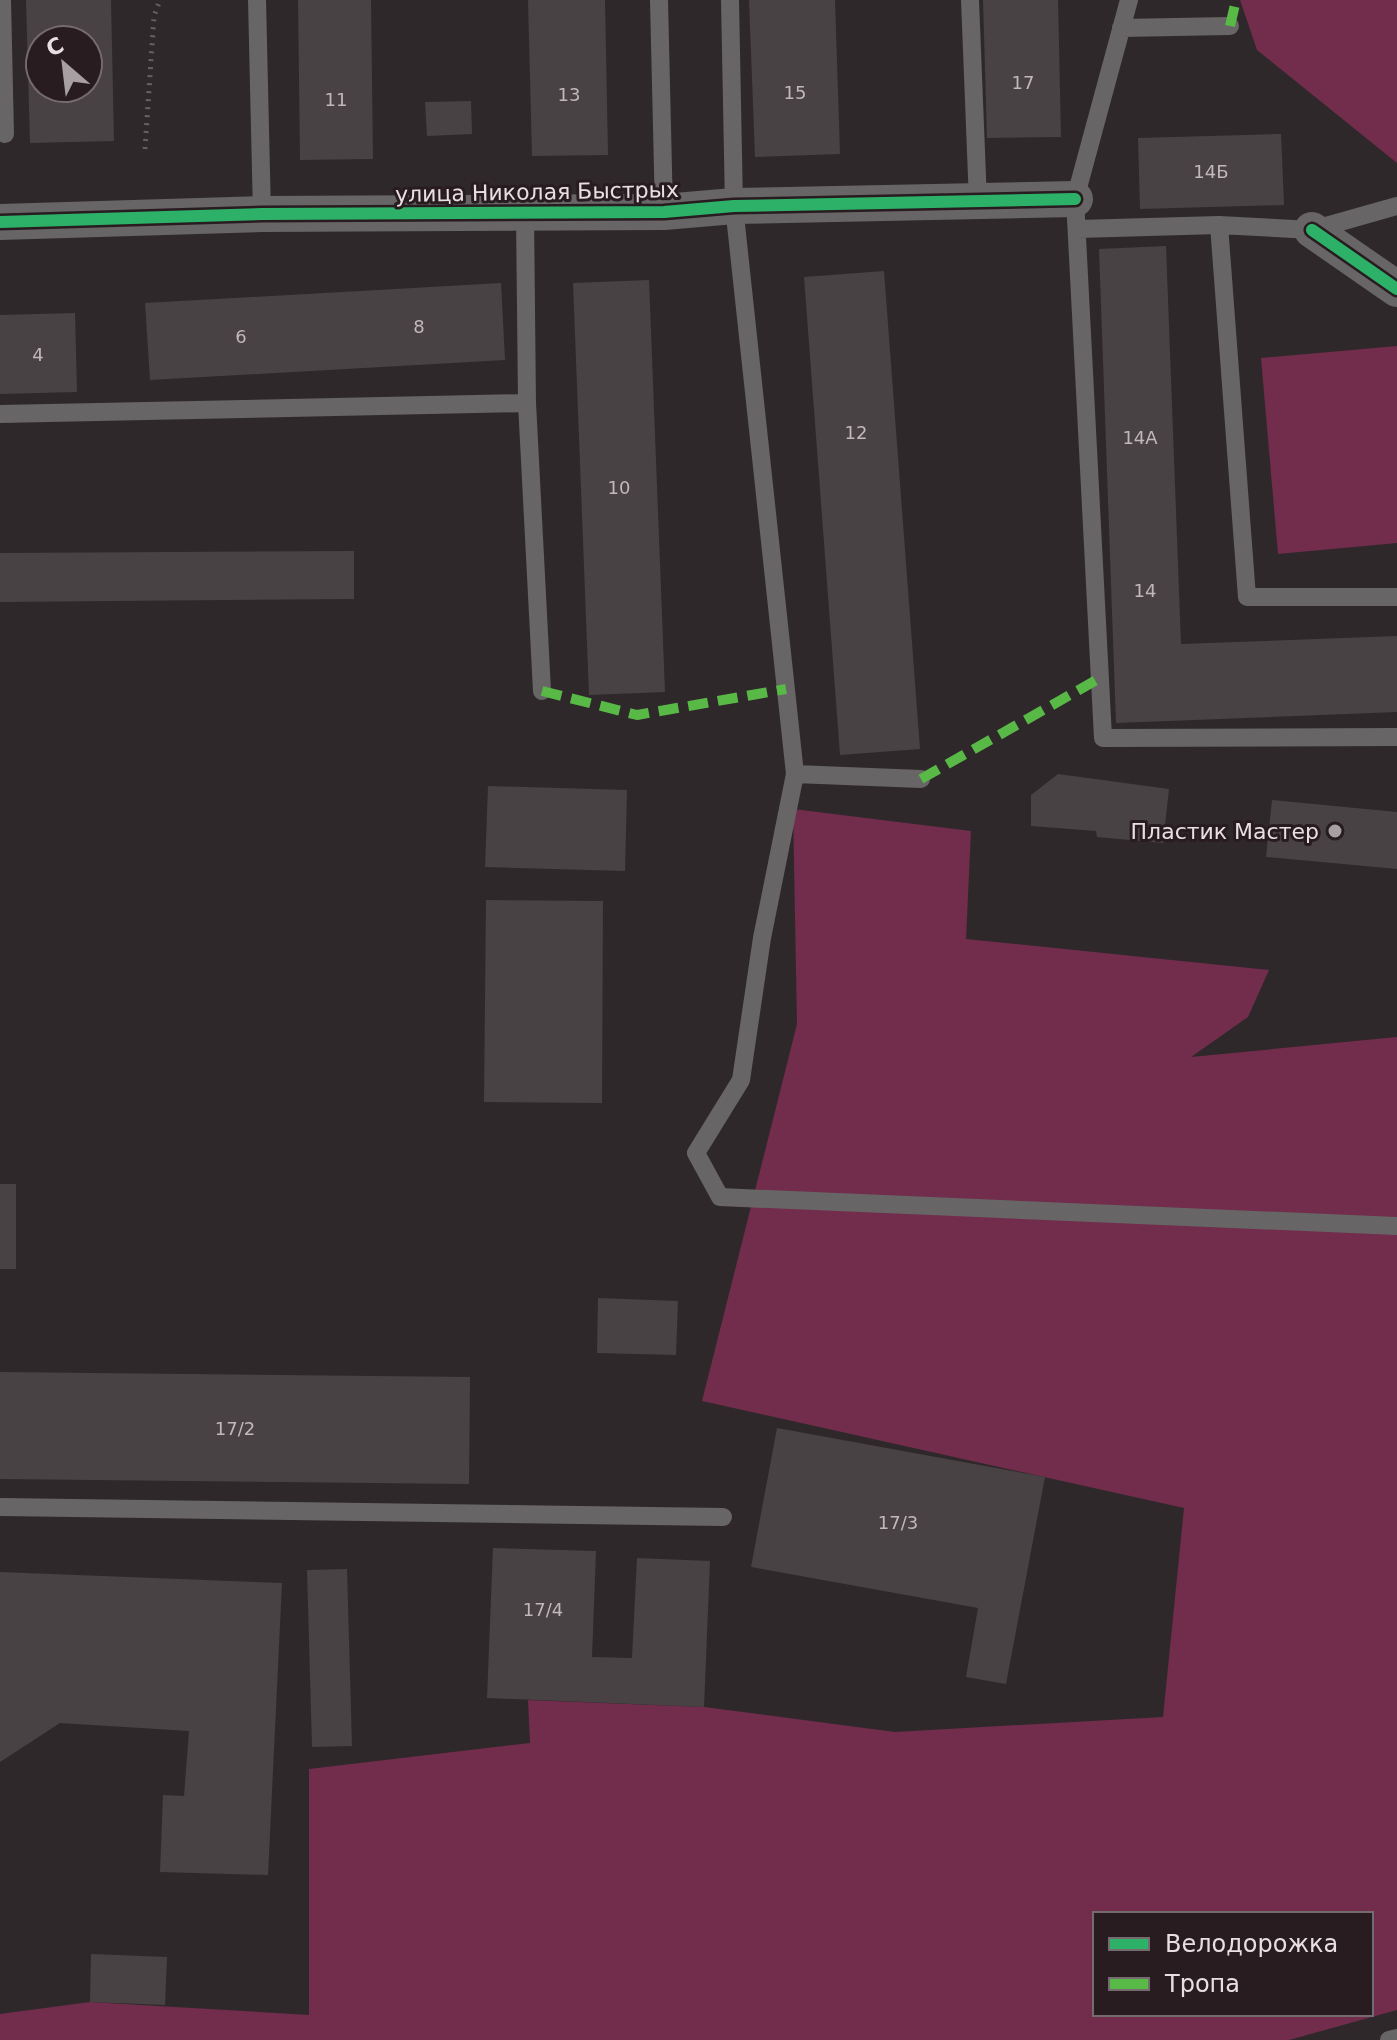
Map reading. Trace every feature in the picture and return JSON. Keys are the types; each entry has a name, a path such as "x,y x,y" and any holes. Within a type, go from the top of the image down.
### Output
{"street":[{"name":"улица Николая Быстрых","path":"0,222 262,214 664,212 734,206 978,202 1076,214"},
{"path":"1312,230 1397,289"}],"lane":[{"path":"2,0 5,134"},
{"path":"257,0 262,214"},
{"path":"659,0 664,212"},
{"path":"730,0 734,206 795,774 762,938 741,1080 696,1153 720,1197 1397,1226"},
{"path":"970,0 978,202"},
{"path":"1129,0 1076,214 1103,738 1397,737"},
{"path":"1121,28 1230,26"},
{"path":"1076,214 1312,230 1397,206"},
{"path":"525,214 527,403 542,691"},
{"path":"1219,225 1247,597 1397,597"},
{"path":"0,414 527,403"},
{"path":"795,774 921,779"},
{"path":"0,1507 723,1517"},
{"path":"1389,2040 1397,2038"}],"path":[{"path":"145,149 154,16 160,0"}],"shaded area":[{"path":"1240,0 1397,0 1397,163 1257,50"},
{"path":"1397,346 1397,543 1278,554 1261,358"},
{"path":"793,809 971,831 966,939 1269,970 1248,1017 1191,1057 1397,1037 1397,2010 1289,2040 0,2040 0,2014 90,2002 309,2015 309,1769 530,1743 528,1700 704,1707 895,1732 1163,1717 1184,1508 702,1401 797,1024"}],"building":[{"path":"26,0 111,0 114,141 30,143 29,104 104,104 104,24 27,24"},
{"path":"298,0 371,0 373,159 300,160"},
{"path":"528,0 605,0 608,155 532,156"},
{"path":"749,0 835,0 840,154 755,157"},
{"path":"983,0 1058,0 1061,137 987,138"},
{"path":"471,101 472,134 427,136 425,102"},
{"path":"1281,134 1284,205 1140,209 1138,138"},
{"path":"1166,246 1181,644 1397,636 1397,712 1116,723 1099,249"},
{"path":"884,271 920,749 840,755 804,277"},
{"path":"649,280 665,692 589,695 573,283"},
{"path":"501,283 505,360 150,380 145,303"},
{"path":"75,313 77,392 0,394 0,315"},
{"path":"354,551 354,599 0,602 0,553"},
{"path":"1058,774 1169,789 1163,843 1097,837 1096,831 1031,826 1031,795"},
{"path":"488,786 627,790 625,871 485,867"},
{"path":"1272,800 1397,812 1397,869 1266,857"},
{"path":"486,900 603,901 602,1103 484,1102"},
{"path":"0,1184 16,1184 16,1269 0,1269"},
{"path":"598,1298 678,1301 676,1355 597,1353"},
{"path":"0,1372 470,1377 469,1484 0,1479"},
{"path":"777,1428 1045,1477 1006,1684 966,1677 978,1608 751,1567"},
{"path":"493,1548 596,1551 592,1657 632,1658 637,1558 710,1561 704,1707 487,1698"},
{"path":"347,1569 352,1746 312,1747 307,1570"},
{"path":"0,1572 282,1583 268,1875 160,1872 163,1795 184,1796 189,1731 60,1723 0,1762"},
{"path":"91,1954 167,1957 165,2005 90,2002"}],"marked path":[{"path":"1230,26 1236,0"},
{"path":"921,779 1100,678"},
{"path":"542,691 637,715 786,689"}],"cycle path":[{"path":"0,222 262,214 664,212 734,206 1075,199"},
{"path":"1312,230 1397,289"}],"place":[{"name":"Пластик Мастер","path":"1335,831"}]}
